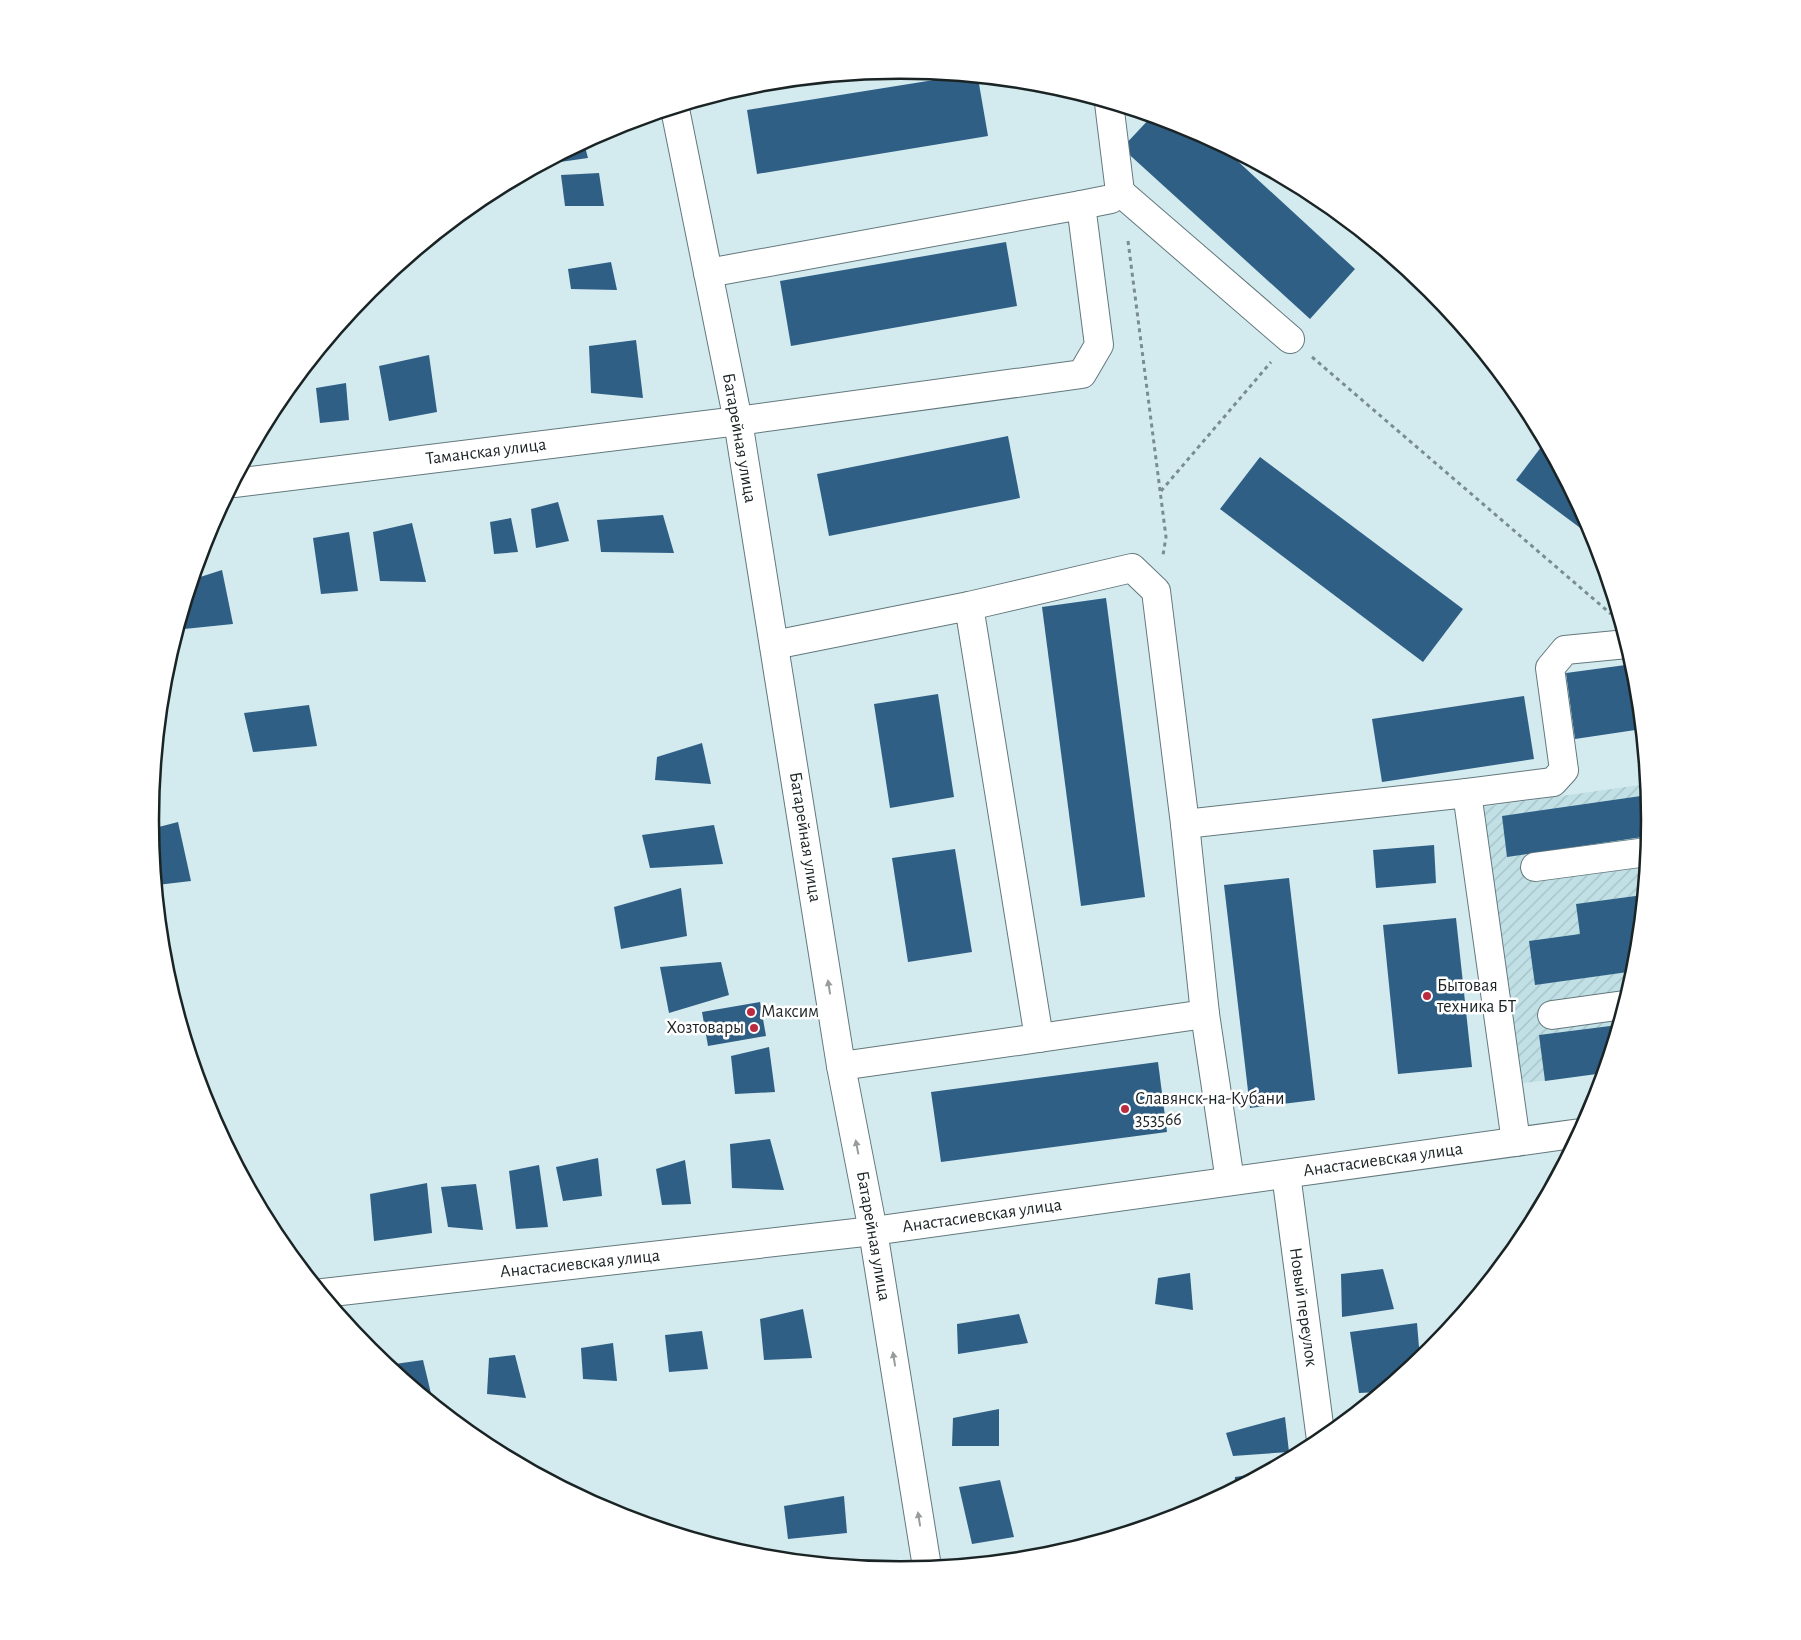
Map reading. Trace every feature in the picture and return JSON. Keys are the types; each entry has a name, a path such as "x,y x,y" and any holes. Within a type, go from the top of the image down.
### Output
{"street":[{"path":"1109,109 1116,196 1290,339"},
{"name":"Батарейная улица","path":"676,114 738,421 841,1066 873,1231 926,1560"},
{"path":"708,273 1081,205 1116,196"},
{"name":"Таманская улица","path":"241,482 738,421 1082,374 1100,345 1081,205"},
{"path":"774,645 969,606 1132,568 1156,592 1185,824 1205,1014 1230,1181"},
{"path":"969,606 1039,1038"},
{"path":"1185,824 1553,782 1564,770 1550,668 1565,650 1620,645"},
{"path":"1467,793 1516,1142"},
{"path":"1536,868 1641,853"},
{"path":"1552,1015 1618,1006"},
{"path":"841,1066 1205,1014"},
{"name":"Анастасиевская улица","path":"329,1292 873,1231 1571,1134"},
{"name":"Новый переулок","path":"1286,1174 1320,1431"}],"path":[{"path":"1116,196 1127,231 1166,537 1156,592"},
{"path":"1161,491 1290,339 1612,615"}],"shaded area":[{"path":"1641,785 1642,820 1640,868 1628,965 1616,1012 1596,1074 1523,1083 1482,807"}],"building":[{"path":"936,80 979,83 988,136 757,174 747,110"},
{"path":"1147,121 1228,155 1235,159 1355,269 1310,319 1122,148"},
{"path":"586,149 588,158 560,162"},
{"path":"599,173 604,206 565,206 561,175"},
{"path":"1006,242 1017,306 791,346 780,281"},
{"path":"611,262 617,290 571,289 568,269"},
{"path":"636,340 643,398 591,393 589,346"},
{"path":"429,355 437,412 389,421 379,366"},
{"path":"346,383 349,420 320,423 316,388"},
{"path":"1008,436 1020,498 829,536 817,474"},
{"path":"1541,447 1565,492 1582,529 1516,480"},
{"path":"1260,457 1463,609 1423,662 1220,509"},
{"path":"558,502 569,541 536,548 531,509"},
{"path":"663,515 674,553 601,552 597,520"},
{"path":"511,518 518,552 494,554 490,522"},
{"path":"412,523 426,582 380,581 373,532"},
{"path":"349,532 358,591 321,594 313,538"},
{"path":"222,570 233,624 185,629 201,577"},
{"path":"1106,598 1145,897 1081,906 1042,607"},
{"path":"1625,665 1636,730 1575,739 1566,673"},
{"path":"938,694 954,797 890,808 874,704"},
{"path":"1524,696 1534,759 1382,782 1372,719"},
{"path":"309,705 317,746 253,752 244,713"},
{"path":"702,743 711,784 655,780 657,757"},
{"path":"1641,796 1641,837 1507,857 1502,816"},
{"path":"178,822 191,881 163,884 159,827"},
{"path":"714,825 723,864 650,868 642,835"},
{"path":"1434,845 1436,883 1376,888 1373,850"},
{"path":"955,849 972,952 908,962 892,858"},
{"path":"1289,878 1315,1100 1250,1108 1224,885"},
{"path":"681,888 687,936 621,949 614,907"},
{"path":"1637,896 1626,972 1535,985 1529,941 1580,934 1576,904"},
{"name":"Бытовая техника БТ","path":"1456,918 1472,1067 1398,1074 1383,925"},
{"path":"721,962 729,995 669,1013 660,967"},
{"path":"760,1002 766,1036 708,1046 702,1012"},
{"path":"1612,1026 1596,1074 1545,1081 1539,1035"},
{"path":"769,1047 775,1092 735,1094 731,1056"},
{"path":"1158,1062 1167,1132 941,1162 931,1092"},
{"path":"770,1139 784,1190 732,1188 730,1144"},
{"path":"598,1158 602,1196 563,1201 556,1167"},
{"path":"685,1160 691,1204 662,1205 656,1169"},
{"path":"539,1165 548,1227 516,1229 509,1171"},
{"path":"427,1183 432,1233 374,1241 370,1194"},
{"path":"476,1184 483,1230 448,1227 441,1187"},
{"path":"1383,1269 1394,1309 1342,1317 1341,1274"},
{"path":"1190,1273 1193,1310 1155,1304 1158,1278"},
{"path":"803,1309 812,1358 764,1360 760,1319"},
{"path":"1019,1314 1028,1343 958,1354 957,1324"},
{"path":"1417,1323 1419,1349 1371,1392 1359,1393 1350,1332"},
{"path":"702,1331 708,1369 669,1372 665,1335"},
{"path":"613,1343 617,1381 583,1379 581,1348"},
{"path":"515,1355 526,1398 487,1394 489,1358"},
{"path":"423,1360 431,1393 412,1377 397,1364"},
{"path":"999,1409 999,1446 952,1446 953,1418"},
{"path":"1285,1417 1289,1451 1233,1456 1226,1433"},
{"path":"1246,1475 1235,1481 1235,1477"},
{"path":"1000,1480 1014,1537 972,1544 959,1487"},
{"path":"844,1496 847,1533 788,1539 784,1506"}],"place":[{"name":"Бытовая техника БТ","path":"1427,996"},
{"name":"Максим","path":"751,1012"},
{"name":"Хозтовары","path":"754,1028"},
{"name":"Славянск-на-Кубани 353566","path":"1125,1109"}]}
